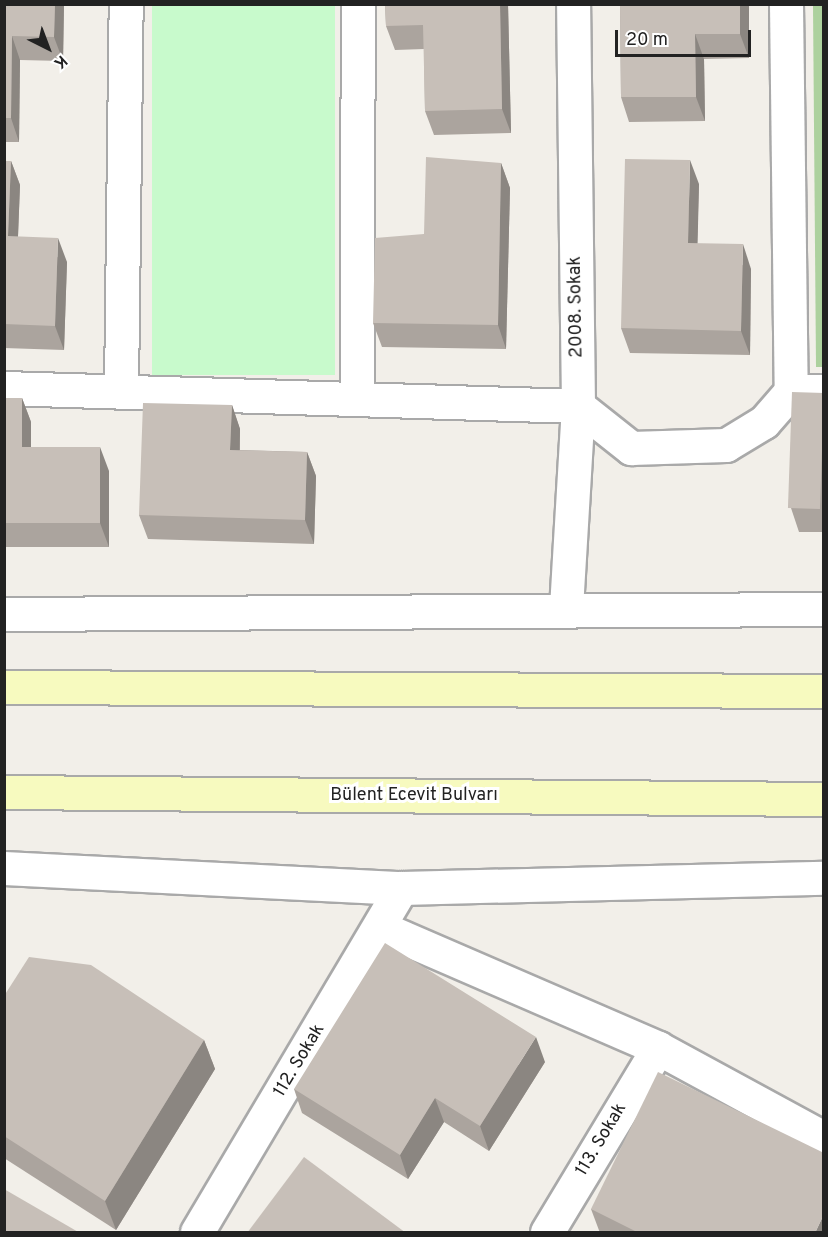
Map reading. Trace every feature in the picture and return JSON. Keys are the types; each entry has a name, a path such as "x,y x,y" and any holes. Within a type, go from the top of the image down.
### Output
{"main road":[{"path":"4,687 824,691"},
{"name":"Bülent Ecevit Bulvarı","path":"4,792 824,799"}],"street":[{"path":"121,389 126,4"},
{"path":"357,398 358,4"},
{"name":"2008. Sokak","path":"566,609 578,406 573,4"},
{"path":"4,388 121,389 578,406 631,448 726,445 764,422 791,391 786,4"},
{"path":"791,391 824,391"},
{"path":"4,614 824,609"},
{"path":"4,868 401,888 824,878"},
{"name":"112. Sokak","path":"197,1233 381,928 401,888"},
{"path":"381,928 658,1048 824,1138"},
{"name":"113. Sokak","path":"547,1233 658,1048"}],"green space":[{"path":"152,5 335,5 335,375 152,375"},
{"path":"813,5 824,5 823,367 816,367"}],"building":[{"path":"4,4 55,4 54,37 12,36 11,118 4,118"},
{"path":"385,4 500,4 502,109 425,111 423,25 386,26"},
{"path":"620,4 740,4 740,34 695,34 696,97 621,97"},
{"path":"426,157 501,163 498,325 373,323 375,238 424,234"},
{"path":"625,159 690,160 688,243 743,244 741,331 621,328"},
{"path":"4,161 11,161 8,236 58,238 55,326 4,324"},
{"path":"792,392 824,393 820,509 788,508"},
{"path":"4,398 22,398 22,447 100,447 100,523 4,523"},
{"path":"143,403 232,405 230,450 307,452 305,520 139,515"},
{"path":"385,943 536,1037 480,1126 435,1098 400,1155 294,1089"},
{"path":"29,957 91,965 204,1040 105,1201 4,1136 4,996"},
{"path":"658,1072 824,1153 824,1214 815,1233 639,1233 591,1209"},
{"path":"304,1157 406,1233 247,1233"},
{"path":"4,1189 80,1233 4,1233"}]}
